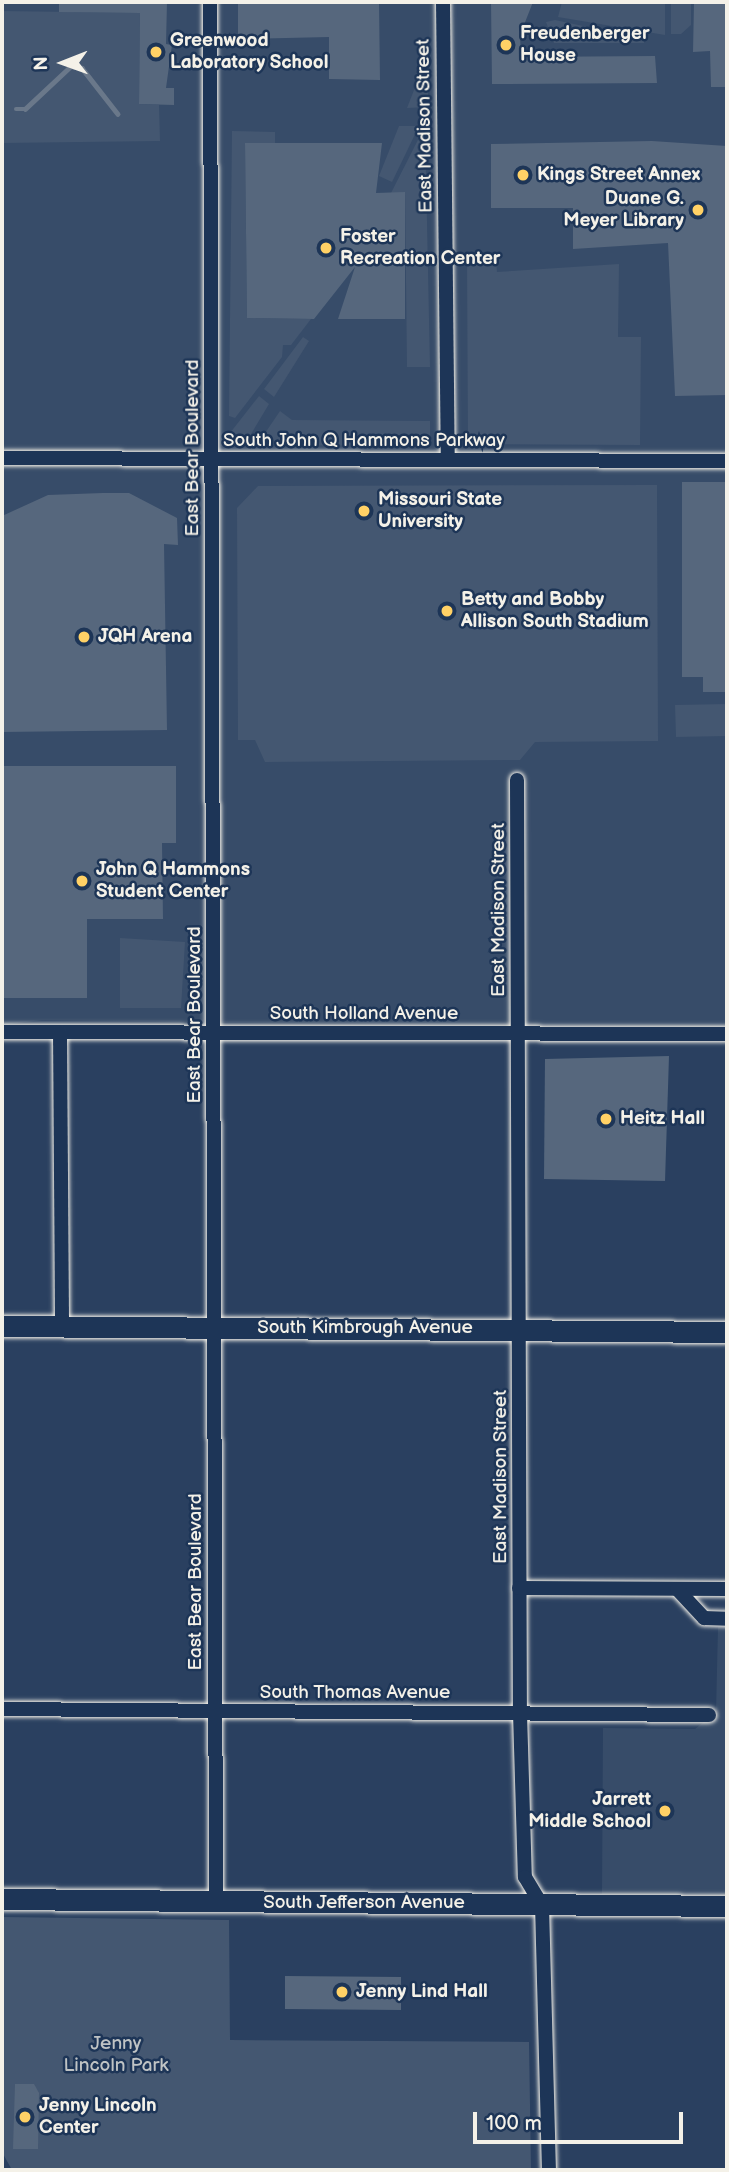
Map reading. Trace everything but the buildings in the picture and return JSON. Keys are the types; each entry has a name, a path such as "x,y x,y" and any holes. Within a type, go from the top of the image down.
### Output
{"main road":[{"name":"South Kimbrough Avenue","path":"2,1326 727,1332"},
{"name":"South Jefferson Avenue","path":"2,1899 727,1906"}],"street":[{"name":"East Bear Boulevard","path":"210,2 216,1902"},
{"name":"East Madison Street","path":"443,2 448,459"},
{"name":"South John Q Hammons Parkway","path":"2,458 727,461"},
{"name":"East Madison Street","path":"517,780 521,1330 520,1713 526,1877 542,1905 549,2170"},
{"name":"South Holland Avenue","path":"2,1032 727,1034"},
{"path":"60,1032 62,1326"},
{"path":"519,1588 727,1589"},
{"path":"677,1589 704,1618 727,1619"},
{"name":"South Thomas Avenue","path":"2,1709 709,1715"}],"shaded area":[{"name":"Missouri State University","path":"2,2 727,2 727,1027 42,1020 2,1025"},
{"name":"Jarrett Middle School","path":"718,1627 727,1627 727,1895 602,1894 603,1728 695,1729 716,1712"}],"green space":[{"path":"562,2 665,2 665,35 558,17"},
{"path":"671,2 691,2 691,25 681,34 671,34"},
{"path":"2,11 140,13 139,104 159,105 160,141 2,143"},
{"path":"555,20 644,39 644,43 554,43 546,22"},
{"path":"428,58 428,107 407,108 416,85"},
{"path":"399,126 419,126 392,182 379,176"},
{"path":"425,126 430,367 407,367 405,193 391,193"},
{"path":"232,131 275,132 275,143 245,143 247,318 311,319 291,345 283,345 282,357 235,418 229,416"},
{"path":"467,260 496,260 497,272 619,264 618,337 641,337 640,445 468,444"},
{"path":"303,337 309,341 274,397 264,389"},
{"path":"259,396 269,404 245,444 230,433"},
{"path":"280,411 292,420 430,421 430,446 257,445"},
{"name":"Betty and Bobby Allison South Stadium","path":"657,485 658,741 535,742 520,760 265,762 255,740 238,740 237,508 258,486"},
{"path":"727,704 727,736 676,737 675,705"},
{"path":"120,938 185,942 181,1008 120,1008"},
{"name":"Jenny Lincoln Park","path":"2,1917 229,1920 230,2040 529,2042 531,2170 12,2170 2,2152"}],"waterway":[{"path":"16,109 25,109 71,66 82,68 118,114"}],"place":[{"name":"Freudenberger House","path":"506,45"},
{"name":"Greenwood Laboratory School","path":"156,52"},
{"name":"Kings Street Annex","path":"523,175"},
{"name":"Duane G. Meyer Library","path":"698,210"},
{"name":"Foster Recreation Center","path":"326,248"},
{"name":"Missouri State University","path":"364,511"},
{"name":"Betty and Bobby Allison South Stadium","path":"447,611"},
{"name":"JQH Arena","path":"84,637"},
{"name":"John Q Hammons Student Center","path":"82,881"},
{"name":"Heitz Hall","path":"606,1119"},
{"name":"Jarrett Middle School","path":"665,1811"},
{"name":"Jenny Lind Hall","path":"342,1992"},
{"name":"Jenny Lincoln Center","path":"25,2117"}]}
